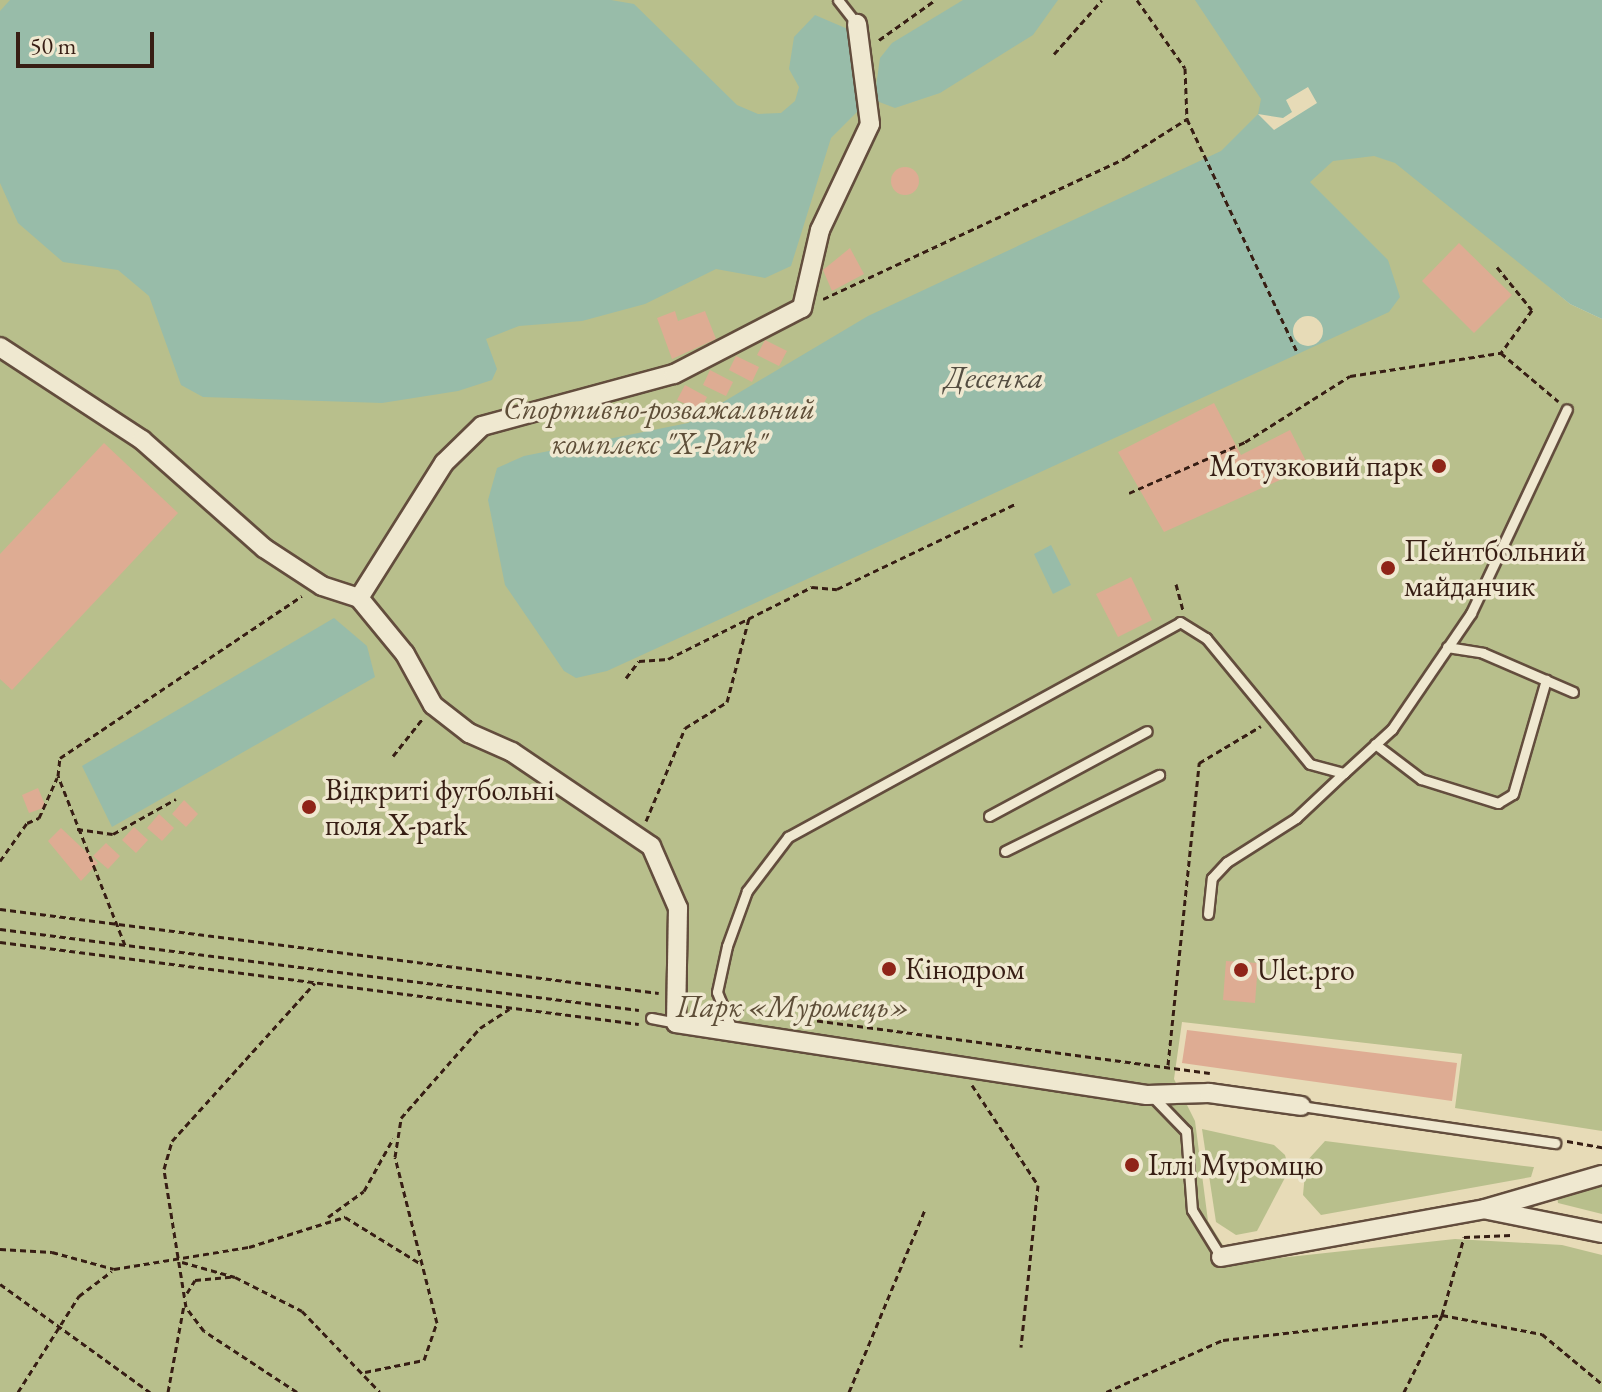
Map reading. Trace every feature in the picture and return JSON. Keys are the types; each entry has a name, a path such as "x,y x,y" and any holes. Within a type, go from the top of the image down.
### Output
{"street":[{"path":"359,598 444,463 482,426 674,374 802,308 820,230 870,124 863,51 857,24"},
{"path":"0,347 142,440 264,548 322,586 359,598 405,654 433,705 640,839 661,858 678,908 676,1023 1147,1095 1209,1093 1301,1106"},
{"path":"1221,1257 1485,1209 1602,1175"},
{"path":"1485,1209 1602,1233"}],"lane":[{"path":"838,0 857,24"},
{"path":"1208,914 1212,878 1227,862 1296,818 1375,744 1447,647 1567,409"},
{"path":"733,1032 717,992 747,891 788,837 1180,622 1206,638 1310,764 1344,773"},
{"path":"1447,647 1483,653 1573,692"},
{"path":"1375,744 1421,779 1498,803 1513,794 1546,680"},
{"path":"989,816 1147,731"},
{"path":"1005,851 1159,775"},
{"path":"651,1018 676,1023"},
{"path":"1147,1095 1186,1131 1192,1210 1221,1257"},
{"path":"1301,1106 1555,1141"}],"path":[{"path":"863,51 935,0"},
{"path":"1054,54 1102,0"},
{"path":"1137,0 1185,68 1187,119 1297,352"},
{"path":"802,308 1125,158 1187,119"},
{"path":"1129,493 1245,442 1350,376 1501,353 1532,310 1497,267"},
{"path":"1501,353 1567,409"},
{"path":"626,678 639,661 668,659 812,587 837,589 1015,504"},
{"path":"1176,584 1185,605 1180,622"},
{"path":"0,861 39,818 58,776 60,758 77,741 322,586"},
{"path":"640,839 685,728 727,702 749,618"},
{"path":"393,756 433,705"},
{"path":"1168,1065 1199,763 1272,719"},
{"path":"58,776 125,945"},
{"path":"77,829 113,834 176,799"},
{"path":"0,909 665,994"},
{"path":"0,929 641,1011 651,1018"},
{"path":"0,942 638,1024 651,1018"},
{"path":"297,1392 204,1331 186,1307 186,1294 174,1261 164,1200 172,1141 316,983"},
{"path":"0,1249 52,1252 114,1269 249,1247 327,1218 364,1191 401,1118 480,1028 511,1008"},
{"path":"722,1008 1168,1065 1215,1074"},
{"path":"962,1069 1038,1185 1021,1347"},
{"path":"365,1372 424,1360 433,1348 437,1323 393,1139"},
{"path":"1555,1141 1602,1147"},
{"path":"849,1392 925,1209"},
{"path":"327,1218 364,1225 421,1264"},
{"path":"1404,1392 1442,1315 1464,1237"},
{"path":"174,1261 235,1277 302,1311 365,1372 380,1392"},
{"path":"18,1392 58,1323 114,1269"},
{"path":"168,1392 186,1294 195,1280 235,1277"},
{"path":"0,1284 150,1392"},
{"path":"1106,1392 1223,1340 1442,1315 1542,1334 1602,1384"}],"green space":[{"name":"Парк «Муромець»","path":"0,0 1341,0 1450,204 1570,304 1602,319 1602,1131 1455,1108 1462,1054 1182,1022 1174,1079 1195,1121 1208,1221 1234,1263 1455,1239 1562,1245 1602,1255 1602,1392 0,1392"},
{"path":"1202,1129 1274,1145 1285,1155 1289,1170 1257,1231 1236,1235 1216,1222"},
{"path":"1325,1141 1534,1167 1531,1177 1321,1215 1303,1195 1306,1162"},
{"path":"1602,1182 1602,1214 1558,1203 1557,1196"}],"water":[{"path":"10,0 611,0 634,4 737,105 758,114 781,113 795,101 799,87 789,69 794,37 815,15 850,30 861,108 831,138 791,266 765,278 716,269 645,304 582,321 519,326 486,339 497,369 492,380 458,391 382,403 203,397 181,385 149,296 118,270 63,262 18,223 0,183 0,11"},
{"path":"963,0 1058,0 1033,35 940,93 895,108 874,100 880,58 892,43"},
{"name":"Десенка","path":"1195,0 1602,0 1602,319 1570,304 1395,163 1374,156 1333,161 1310,182 1388,260 1400,297 1389,312 607,671 576,678 564,671 505,585 488,500 497,468 524,456 688,423 868,316 1221,151 1258,114 1261,99"},
{"path":"1051,545 1071,585 1053,594 1034,554"},
{"path":"334,618 367,646 375,677 112,827 82,766"}],"pier":[{"path":"1308,87 1317,103 1274,130 1258,114 1283,118 1292,112 1286,100"},
{"path":"1308,316 1319,320 1323,331 1319,342 1308,346 1297,342 1293,331 1297,320"}],"building":[{"path":"905,167 915,171 919,181 915,191 905,195 895,191 891,181 895,171"},
{"path":"1459,243 1512,295 1474,333 1422,281"},
{"path":"850,248 864,274 832,291 823,270"},
{"path":"675,311 678,321 705,311 716,339 672,359 657,318"},
{"path":"765,340 787,351 779,366 757,355"},
{"path":"736,356 759,367 752,382 729,370"},
{"path":"710,370 733,382 726,396 703,385"},
{"path":"685,385 707,397 700,411 677,400"},
{"path":"1214,403 1241,455 1290,430 1309,467 1164,532 1118,452"},
{"path":"104,443 178,513 12,690 0,679 0,554"},
{"path":"1131,577 1152,620 1118,637 1096,594"},
{"path":"38,788 46,807 29,813 22,795"},
{"path":"184,800 198,814 186,827 172,814"},
{"path":"159,814 174,828 162,841 147,828"},
{"path":"134,827 148,840 136,853 122,840"},
{"path":"61,828 98,863 81,881 48,841"},
{"path":"106,843 120,856 108,869 93,856"},
{"path":"1226,961 1258,963 1255,1003 1223,1000"},
{"path":"1187,1030 1457,1063 1452,1101 1182,1063"}],"place":[{"name":"Мотузковий парк","path":"1439,466"},
{"name":"Пейнтбольний майданчик","path":"1388,568"},
{"name":"Відкриті футбольні поля X-park","path":"309,807"},
{"name":"Кінодром","path":"889,969"},
{"name":"Ulet.pro","path":"1241,970"},
{"name":"Іллі Муромцю","path":"1132,1165"}],"park label":[{"name":"Спортивно-розважальний комплекс \"Х-Park\"","path":"659,426"}]}
